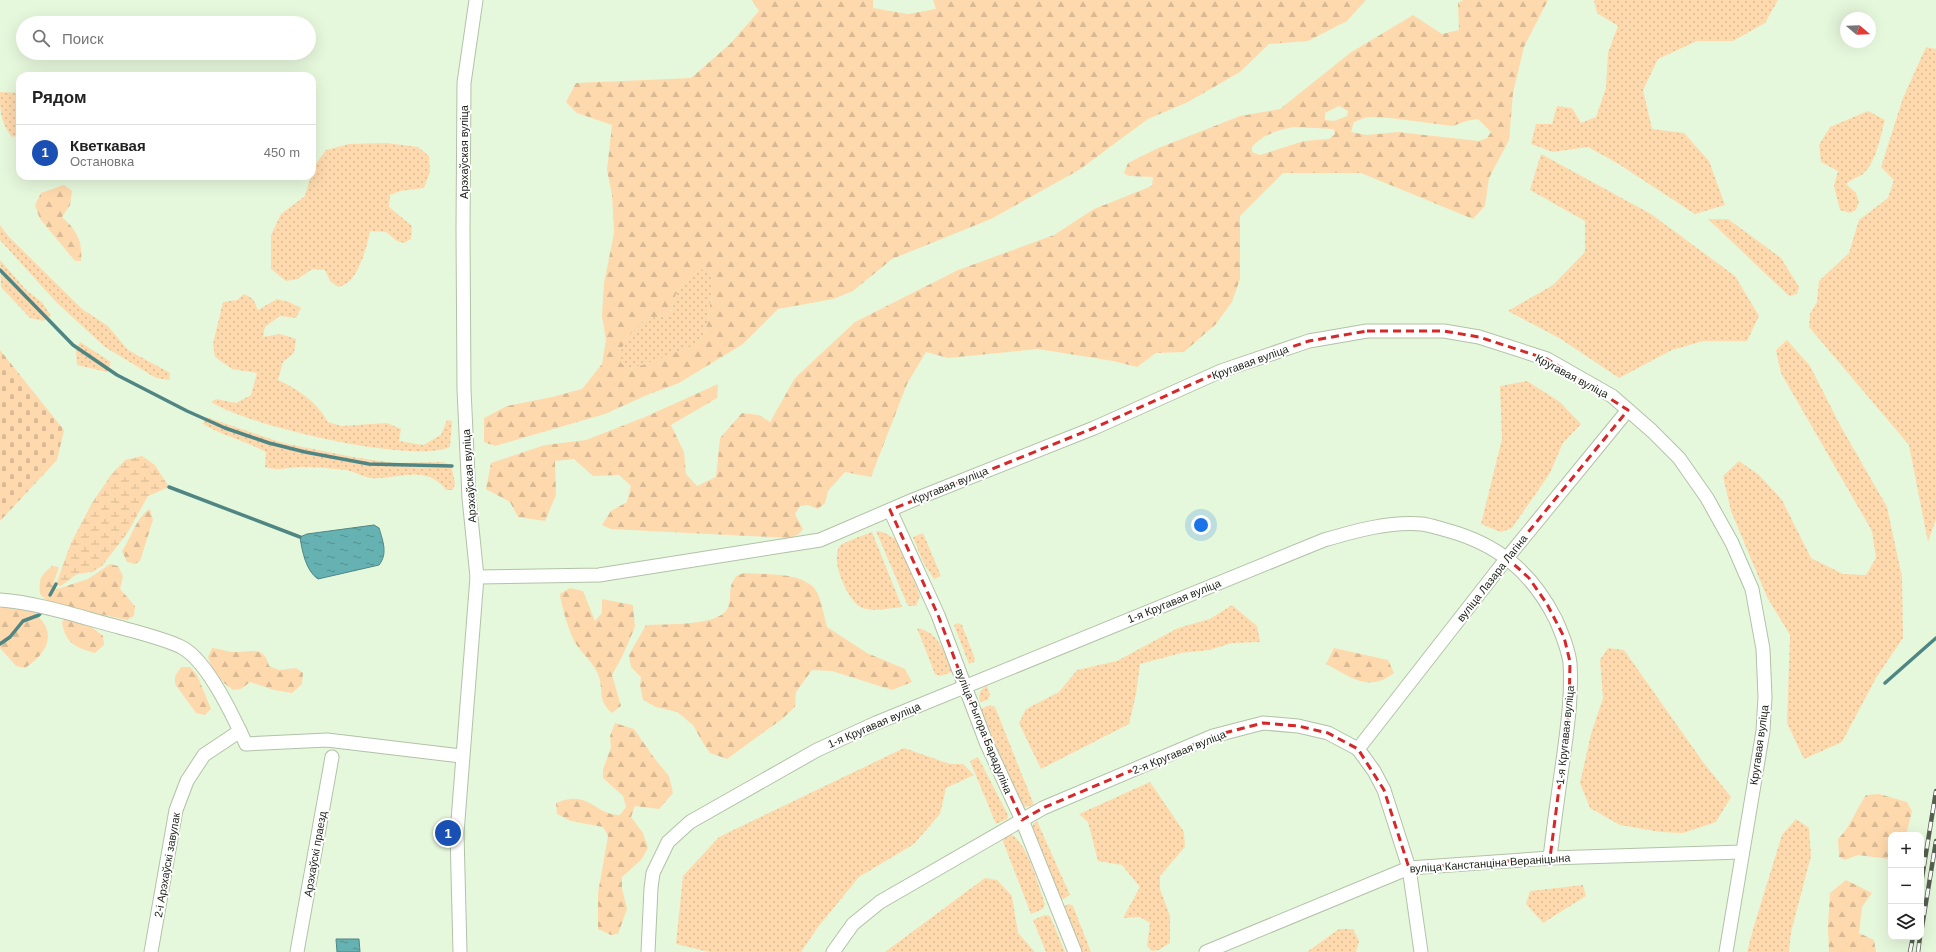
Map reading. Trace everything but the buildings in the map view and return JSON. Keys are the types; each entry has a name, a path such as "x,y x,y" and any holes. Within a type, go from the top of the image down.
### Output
{"street":[{"name":"Арэхаўская вуліца","path":"460,952 456,862 461,756 477,577 469,498 465,404 464,83 476,0"},
{"name":"Кругавая вуліца","path":"477,577 599,575 820,540 890,510 1094,428 1221,371 1309,341 1367,331 1444,331 1493,341 1547,360 1612,396 1679,458 1707,498 1732,543 1752,589 1763,650 1765,697 1763,731 1726,952"},
{"name":"вуліца Лазара Лагіна","path":"1358,749 1507,558 1628,410"},
{"name":"вуліца Рыгора Барадуліна","path":"890,510 938,615 986,742 1022,820 1075,952"},
{"name":"1-я Кругавая вуліца","path":"648,952 653,873 668,842 690,822 817,750 965,687 1317,543 1350,533 1389,525 1422,524 1459,534 1482,543 1507,558 1529,578 1547,604 1564,637 1570,662 1569,711 1550,858"},
{"path":"0,600 21,601 140,633 183,648 205,667 240,730 246,744 327,740 461,756"},
{"name":"2-я Кругавая вуліца","path":"833,952 852,924 880,902 1042,808 1213,736 1263,723 1298,726 1328,733 1358,749 1374,770 1384,790 1408,868 1421,952"},
{"name":"2-і Арэхаўскі завулак","path":"151,952 176,810 187,781 204,755 240,730"},
{"name":"Арэхаўскі праезд","path":"297,952 332,757"},
{"name":"вуліца Канстанціна Вераніцына","path":"1206,952 1408,868 1550,858 1742,852"}],"highlighted area":[{"path":"1367,331 1444,331 1479,337 1547,359 1628,410 1507,558 1529,578 1547,604 1564,637 1570,662 1569,711 1550,858 1409,868 1384,790 1358,749 1328,733 1298,726 1263,723 1213,736 1043,808 1022,820 986,742 938,615 890,510 1094,428 1221,371 1309,341"}],"green space":[{"path":"752,0 873,0 873,8 908,14 936,9 933,0 1366,0 1347,21 1308,41 1269,44 1240,72 1188,102 1148,119 1079,170 991,219 892,259 853,291 833,299 778,309 743,344 679,383 647,395 605,414 495,446 484,442 484,418 507,406 582,389 602,364 606,340 602,316 604,283 614,233 612,195 607,170 612,125 577,113 566,102 576,83 691,78 730,44 759,11","holes":["700,269 709,271 712,279 712,287 709,317 703,336 688,347 630,369 621,363 621,350 629,335 647,318 666,316 671,312 675,296 684,282"]},
{"path":"1463,0 1548,0 1524,47 1513,93 1509,140 1489,178 1485,206 1473,219 1361,173 1283,173 1240,216 1240,279 1232,302 1216,324 1184,352 1156,353 1137,367 1113,361 1038,349 948,358 926,352 907,384 871,477 845,472 828,491 825,503 818,509 808,505 800,506 795,514 803,529 799,534 791,538 611,529 602,525 611,511 627,502 631,486 619,475 593,476 574,459 555,461 556,495 545,521 518,517 510,502 486,489 491,463 545,445 586,440 645,417 718,384 717,398 671,425 684,452 686,474 697,486 716,477 720,438 742,413 759,415 770,422 795,378 855,322 958,270 1054,235 1094,209 1152,186 1153,177 1129,176 1124,173 1128,163 1156,149 1240,116 1280,109 1350,53 1413,15 1442,34 1459,30 1458,3","holes":["1339,106 1348,111 1347,116 1334,121 1325,120 1325,113","1367,117 1390,118 1453,126 1466,121 1478,119 1491,132 1487,138 1479,141 1398,132 1367,135 1351,132 1354,122","1293,127 1334,129 1335,134 1329,139 1304,141 1260,155 1252,152 1252,147 1261,139 1276,132"]},
{"path":"1594,0 1778,0 1765,23 1733,41 1697,41 1658,59 1643,90 1652,129 1684,133 1709,161 1725,205 1695,214 1617,163 1588,147 1553,152 1531,144 1536,124 1552,124 1557,106 1572,108 1581,123 1596,117 1606,88 1608,53 1618,26 1597,13"},
{"path":"1926,47 1936,49 1936,519 1928,542 1909,445 1809,327 1810,314 1817,302 1819,281 1849,253 1859,220 1888,198 1894,180 1881,167 1903,98"},
{"path":"0,92 16,93 16,136 12,137 5,126 1,110"},
{"path":"1868,111 1885,120 1878,148 1872,162 1863,174 1846,184 1856,193 1859,202 1856,210 1850,213 1840,210 1834,186 1838,171 1821,162 1819,145 1830,127"},
{"path":"386,143 418,147 429,156 430,172 424,188 400,191 390,195 389,207 412,226 411,239 404,243 397,241 386,232 370,231 365,251 355,273 346,284 338,287 330,281 325,270 312,269 298,279 286,281 271,269 271,235 281,214 305,196 310,180 316,180 316,164 326,150 349,144"},
{"path":"1541,154 1651,214 1735,276 1759,316 1747,341 1703,341 1672,350 1619,378 1561,339 1508,311 1553,285 1585,252 1585,221 1530,190"},
{"path":"64,185 72,191 70,205 62,217 78,236 81,247 81,261 75,261 40,219 35,205 41,193"},
{"path":"1708,219 1728,219 1781,258 1799,287 1797,294 1789,296"},
{"path":"0,225 9,237 82,309 108,326 128,350 170,373 169,380 156,378 105,347 57,303 0,240"},
{"path":"0,260 27,291 42,302 51,316 43,321 30,318 1,287"},
{"path":"700,269 709,270 712,279 708,322 703,336 695,343 678,352 630,369 621,363 621,350 629,335 647,318 666,316 671,312 675,296 684,282"},
{"path":"244,294 253,299 258,310 277,299 289,302 301,308 296,318 280,316 265,327 263,337 280,334 296,339 294,353 283,362 278,380 293,388 312,402 328,422 341,426 387,423 401,429 399,441 423,445 441,435 447,420 452,421 450,447 430,451 401,451 367,447 330,440 259,422 231,412 211,402 216,399 236,403 251,395 257,373 232,369 215,357 213,344 223,302 237,300"},
{"path":"1787,340 1810,366 1840,425 1887,507 1902,577 1903,638 1876,678 1842,742 1804,759 1787,723 1790,635 1767,597 1731,511 1723,476 1739,461 1759,475 1782,500 1811,558 1843,574 1866,575 1876,558 1872,531 1781,373 1776,350"},
{"path":"80,342 111,362 107,372 77,365 76,351"},
{"path":"0,350 64,430 57,460 0,521"},
{"path":"1527,381 1560,402 1581,424 1563,443 1550,473 1512,528 1501,532 1481,524 1502,439 1500,386"},
{"path":"206,417 283,443 353,457 394,463 443,462 451,465 455,483 453,490 446,490 438,482 429,477 420,475 371,478 348,471 316,467 278,469 265,467 266,452 218,432 203,424"},
{"path":"142,456 155,465 169,487 148,496 128,532 102,566 92,572 77,574 61,586 56,584 71,543 92,503 111,475 125,460"},
{"path":"150,509 153,520 140,561 135,564 127,562 122,551 141,517"},
{"path":"876,531 883,532 899,541 920,596 916,606 908,606"},
{"path":"872,532 902,607 877,610 862,608 851,598 838,570 837,552 840,546 850,540"},
{"path":"923,533 941,576 934,579 923,562 913,537"},
{"path":"110,564 118,566 123,576 120,589 135,606 134,616 127,620 58,605 45,599 40,594 41,578 52,566 59,567 53,585 57,589 88,579"},
{"path":"744,573 774,574 805,581 813,587 818,594 827,627 867,653 905,669 912,682 892,690 832,671 812,670 796,692 795,707 782,719 727,759 710,753 693,725 677,712 656,707 643,700 640,685 641,677 631,667 629,655 646,625 700,622 720,616 728,608 732,583 736,576"},
{"path":"570,588 583,591 595,621 602,613 602,599 633,605 635,627 622,657 612,675 621,706 612,713 604,704 597,672 576,644 569,627 560,594"},
{"path":"11,604 30,607 44,623 47,631 48,638 43,651 25,668 16,666 0,648 0,608"},
{"path":"1232,605 1257,626 1260,642 1232,643 1209,650 1181,653 1140,664 1136,694 1129,724 1041,769 1019,723 1026,709 1059,692 1077,670 1117,661 1178,628 1210,619"},
{"path":"66,617 87,623 103,636 104,645 95,653 72,644 66,635 62,622"},
{"path":"958,623 962,625 975,659 974,662 969,664 954,625"},
{"path":"917,628 925,630 931,634 940,644 952,672 940,676 935,674"},
{"path":"212,648 231,652 260,652 267,659 269,666 279,670 296,668 303,673 302,684 292,693 274,690 250,682 241,689 233,690 221,680 212,667 208,657"},
{"path":"1334,648 1388,660 1394,673 1385,679 1376,682 1360,681 1352,678 1326,664"},
{"path":"1608,648 1624,650 1703,762 1731,797 1716,822 1683,833 1661,832 1620,825 1590,808 1580,783 1591,734 1603,698 1600,660"},
{"path":"181,667 190,667 197,675 211,709 205,715 196,713 175,684 175,676"},
{"path":"987,686 990,695 988,700 980,702 980,692"},
{"path":"990,705 995,707 1034,805 1025,807 1020,805 981,709"},
{"path":"615,723 634,729 669,776 673,793 659,809 635,806 631,817 643,833 648,848 641,860 622,877 622,888 627,909 618,934 611,935 598,929 598,893 608,836 603,827 571,821 557,814 556,803 567,799 576,799 591,804 611,814 620,815 626,807 623,796 603,778 603,769 611,748 610,736"},
{"path":"904,748 950,764 963,764 974,775 946,788 940,814 914,844 859,877 818,927 801,952 709,952 676,944 683,876 719,837"},
{"path":"978,757 1008,815 1007,819 996,824 970,761"},
{"path":"1150,782 1184,832 1185,847 1160,876 1160,889 1170,916 1170,943 1159,950 1152,951 1147,946 1150,923 1140,917 1123,918 1140,887 1122,865 1098,861 1088,822 1079,814"},
{"path":"1879,794 1907,802 1912,811 1907,832 1888,832 1888,859 1858,855 1845,860 1839,857 1838,839 1850,824 1866,795"},
{"path":"1796,819 1809,828 1811,856 1791,932 1789,952 1747,952 1782,835"},
{"path":"1037,821 1070,895 1062,900 1058,898 1032,830 1033,824"},
{"path":"1011,834 1023,847 1028,856 1045,904 1043,909 1031,914 1001,836"},
{"path":"985,878 997,880 1012,896 1018,933 1035,952 885,952"},
{"path":"1846,880 1872,893 1862,907 1859,933 1874,940 1876,952 1829,952 1828,926 1830,893"},
{"path":"1583,885 1586,896 1543,923 1526,904 1530,891"},
{"path":"1069,904 1073,906 1091,952 1080,952 1063,907"},
{"path":"1045,915 1050,916 1065,952 1046,952 1033,920"},
{"path":"1339,929 1353,929 1359,941 1356,952 1307,952"}],"water":[{"path":"374,525 379,528 384,547 382,561 379,565 318,579 310,571 305,560 300,537 307,534"},
{"path":"336,939 359,939 360,952 337,952"}],"waterway":[{"path":"0,270 73,345 117,375 187,411 225,428 269,443 305,452 369,464 452,466"},
{"path":"169,487 300,537"},
{"path":"50,595 56,584"},
{"path":"0,644 10,637 23,621 39,615 43,610"},
{"path":"1885,683 1936,638"}],"railway":[{"path":"1924,868 1936,791"},
{"path":"1924,915 1936,841"},
{"path":"1910,952 1912,940"},
{"path":"1918,952 1920,940"}],"place":[{"name":"Кветкавая","path":"448,833"}]}
